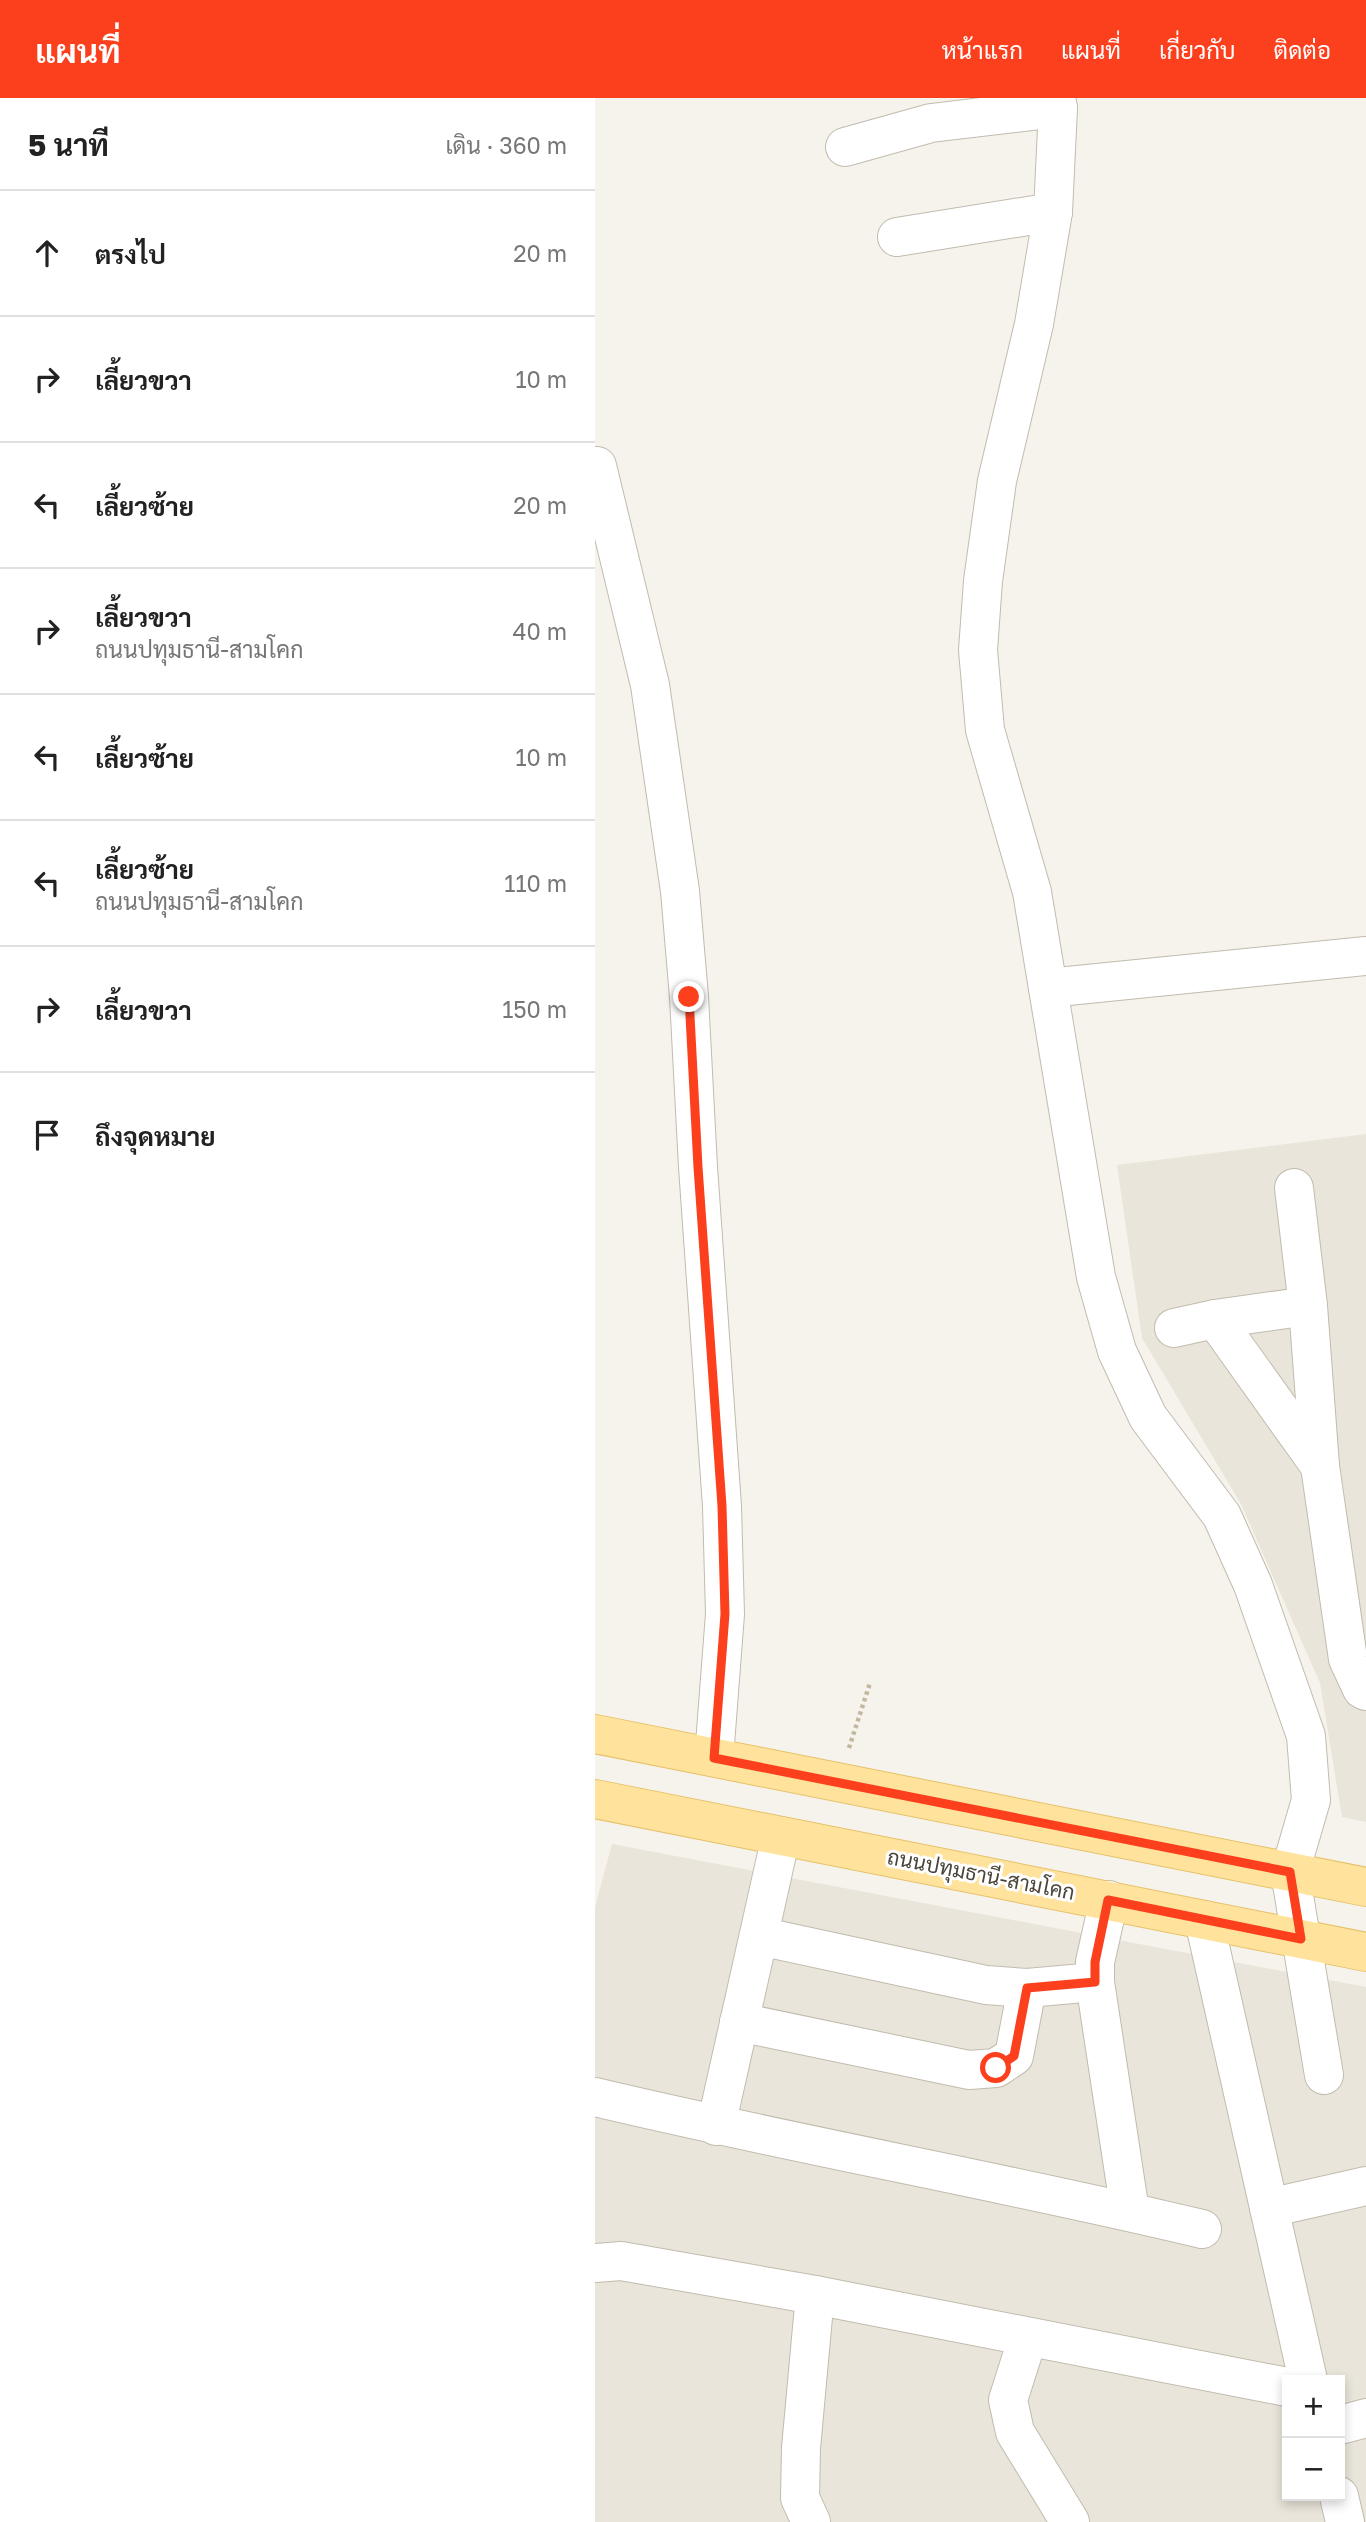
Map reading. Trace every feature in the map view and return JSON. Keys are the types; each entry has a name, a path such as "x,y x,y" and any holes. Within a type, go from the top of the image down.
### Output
{"main road":[{"path":"595,1734 1366,1887"},
{"name":"ถนนปทุมธานี-สามโคก","path":"595,1799 1366,1952"}],"street":[{"path":"845,147 931,123 1057,103 1053,212 1034,324 997,481 983,581 978,650 985,730 1032,891 1095,1277 1117,1350 1149,1417 1222,1516 1253,1585 1306,1736 1311,1800 1290,1872 1324,2075"},
{"path":"897,237 1053,212"},
{"path":"597,466 650,685 680,891 722,1506 725,1614 714,1758"},
{"path":"1048,988 1366,956"},
{"path":"1294,1188 1308,1306 1320,1466 1348,1659 1361,1689 1366,1691"},
{"path":"1174,1328 1215,1319 1308,1306"},
{"path":"1215,1319 1320,1466"},
{"path":"716,2126 781,1836"},
{"path":"1108,1900 1095,1962 1095,1982 1130,2212"},
{"path":"1204,1920 1307,2375"},
{"path":"759,1936 986,1985 1027,1988 1095,1982"},
{"path":"739,2022 969,2070 996,2068 1014,2056 1027,1988"},
{"path":"595,2097 716,2126 1202,2229"},
{"path":"1269,2208 1366,2186"},
{"path":"595,2263 621,2261 815,2295 1282,2386"},
{"path":"811,2522 800,2498 801,2448 815,2295"},
{"path":"1028,2337 1008,2400 1014,2432 1070,2522"},
{"path":"1345,2424 1366,2418"},
{"path":"1340,2501 1345,2522"}],"path":[{"path":"837,1782 870,1683"}],"shaded area":[{"path":"1366,1134 1366,1822 1342,1817 1320,1683 1241,1504 1142,1338 1117,1165"},
{"path":"612,1844 1366,1987 1366,2522 595,2522 595,1907"}],"route":[{"path":"689,997 722,1506 725,1614 714,1758 1290,1872 1301,1939 1108,1900 1095,1962 1095,1982 1027,1988 1014,2056 996,2068"}]}
